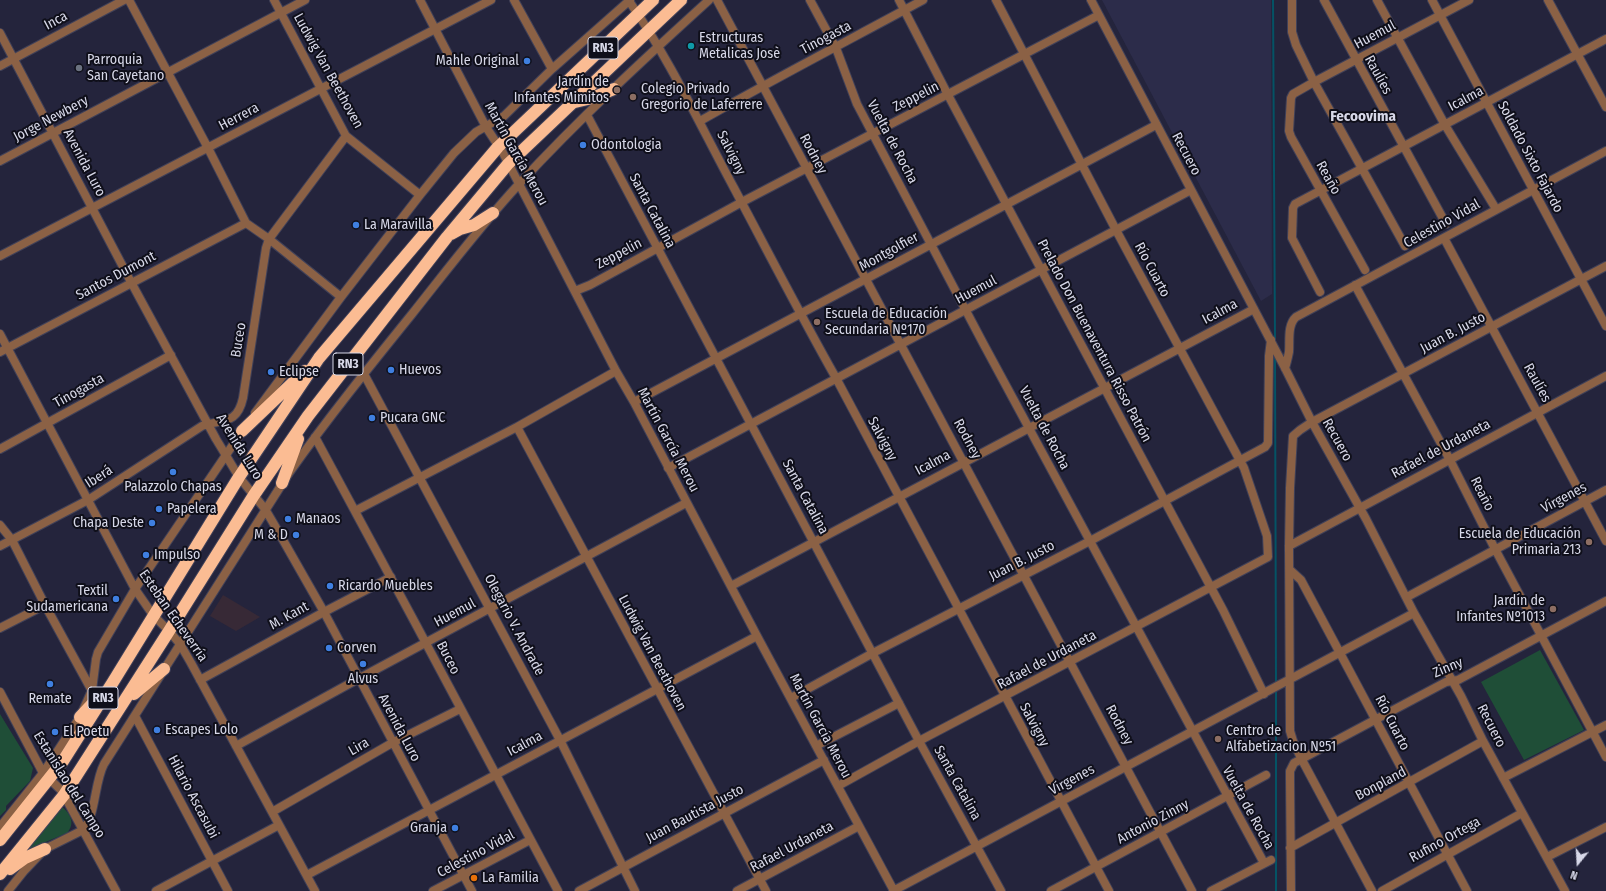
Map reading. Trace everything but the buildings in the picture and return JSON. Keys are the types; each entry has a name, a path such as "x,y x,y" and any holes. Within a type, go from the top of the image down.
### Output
{"highway":[{"name":"RN3","path":"0,840 46,776 63,761 239,477 319,358 498,147 653,0"},
{"name":"RN3","path":"0,874 64,796 170,631 254,495 304,423 447,237 508,164 681,0"},
{"path":"574,103 592,98 614,89"},
{"path":"447,237 460,229 474,225 493,213"},
{"path":"242,431 319,358"},
{"path":"282,483 304,423"},
{"path":"124,702 164,668"},
{"path":"80,717 113,682"},
{"path":"0,878 14,864 45,849"}],"street":[{"name":"Inca","path":"0,66 124,0"},
{"path":"129,0 246,223 269,239 341,298"},
{"name":"Ludwig Van Beethoven","path":"274,0 346,136 420,195"},
{"name":"Jorge Newbery","path":"0,161 305,0"},
{"name":"Martín García Merou","path":"420,0 730,586 894,891"},
{"name":"Herrera","path":"0,256 491,0"},
{"path":"514,0 552,69"},
{"path":"0,827 46,776 80,717 92,690 98,652 136,589 225,454 341,298 420,195 459,148 476,132 504,116 552,69 629,0"},
{"name":"Salvigny","path":"629,0 658,46 700,121 800,314 836,378 1109,891"},
{"path":"8,891 31,863 45,849 83,830 89,822 100,770 282,483 315,437 364,374 493,213 550,150 658,46 709,0"},
{"name":"Rodney","path":"717,0 1192,891"},
{"name":"Vuelta de Rocha","path":"810,0 836,48 857,104 967,310 983,343 1227,797 1267,862 1211,891"},
{"name":"Prelado Don Buenaventura Risso Patrón","path":"899,0 1006,205 1211,588 1264,694"},
{"name":"Tinogasta","path":"700,121 763,85 836,48 923,0"},
{"name":"Río Cuarto","path":"996,0 1081,164 1244,468 1267,536 1269,550 1268,557"},
{"name":"Recuero","path":"1091,0 1271,340 1312,422 1360,508 1408,597 1414,613 1565,891"},
{"path":"1292,0 1293,38 1314,82 1405,246"},
{"name":"Raulíes","path":"1324,0 1446,224"},
{"path":"1377,0 1445,125 1496,209"},
{"name":"Soldado Sixto Fajardo","path":"1432,0 1606,326"},
{"name":"Huemul","path":"1293,94 1469,0"},
{"path":"1548,0 1606,106"},
{"name":"Zeppelin","path":"575,291 590,285 742,202 1099,15"},
{"name":"Avenida Luro","path":"0,33 131,282 225,454 239,477 265,509 324,612 358,679 472,891"},
{"name":"Icalma","path":"1320,292 1292,238 1293,208 1295,204 1606,39"},
{"name":"Reaño","path":"1293,94 1291,98 1289,131 1291,137 1320,191 1366,270"},
{"name":"Santa Catalina","path":"587,115 919,741 1001,891"},
{"name":"Montgolfier","path":"634,402 1156,124"},
{"path":"269,239 346,136"},
{"name":"Celestino Vidal","path":"1285,368 1289,352 1292,320 1296,317 1606,151"},
{"name":"Huemul","path":"668,468 1191,190"},
{"name":"Santos Dumont","path":"4,350 246,223"},
{"name":"Raulíes","path":"1444,238 1491,327 1539,412 1606,541"},
{"name":"Buceo","path":"209,424 229,420 241,407 266,248 269,239"},
{"name":"Juan B. Justo","path":"1301,758 1292,741 1290,731 1289,546 1292,440 1294,434 1312,422 1606,266"},
{"name":"Reaño","path":"1355,285 1450,460 1495,549 1606,757"},
{"name":"Icalma","path":"730,586 1254,309"},
{"name":"Esteban Echeverría","path":"0,334 4,350 48,423 136,589 153,615 170,631 180,644 315,891"},
{"name":"Juan B. Justo","path":"791,698 873,653 1090,541 1265,447 1268,443 1269,356 1271,340"},
{"name":"Tinogasta","path":"0,449 171,355"},
{"path":"355,511 517,427 616,371"},
{"name":"Olegario V. Andrade","path":"364,374 491,608 560,740 635,891"},
{"name":"Rafael de Urdaneta","path":"1289,546 1606,376"},
{"name":"Iberá","path":"0,546 88,500 202,426 209,424"},
{"name":"Ludwig Van Beethoven","path":"517,427 656,689 766,891"},
{"name":"Buceo","path":"315,437 558,891"},
{"name":"Vírgenes","path":"1408,597 1606,490"},
{"name":"Huemul","path":"236,746 426,642 686,503"},
{"path":"0,525 12,540 45,605 92,690"},
{"name":"Rafael de Urdaneta","path":"838,786 919,741 1136,628 1268,557"},
{"name":"Río Cuarto","path":"1290,570 1301,580 1467,891"},
{"name":"M. Kant","path":"200,680 391,577"},
{"name":"Zinny","path":"1301,758 1446,682 1458,680 1606,601"},
{"path":"0,628 45,605"},
{"path":"1290,680 1414,613"},
{"name":"Icalma","path":"307,875 757,636"},
{"name":"Vírgenes","path":"894,891 1126,766 1290,680"},
{"name":"Estanislao del Campo","path":"0,692 46,776 64,796 116,891"},
{"path":"816,746 899,703"},
{"name":"Lira","path":"272,812 392,743 460,709"},
{"name":"Hilario Ascasubi","path":"134,716 228,891"},
{"path":"1503,778 1606,725"},
{"name":"Bonpland","path":"1290,848 1409,784 1483,741"},
{"path":"1291,891 1290,771 1294,762 1301,758 1372,891"},
{"name":"Juan Bautista Justo","path":"579,891 824,760"},
{"name":"Antonio Zinny","path":"1052,891 1266,775"},
{"name":"Rufino Ortega","path":"1382,891 1522,812"},
{"path":"156,891 279,825"},
{"name":"Rafael Urdaneta","path":"737,891 859,826"},
{"path":"1547,857 1606,827"},
{"name":"Celestino Vidal","path":"433,891 530,840"}],"shaded area":[{"path":"1102,0 1271,0 1272,294 1261,301"},
{"path":"223,595 260,617 236,631 210,616"}],"green space":[{"path":"1540,650 1584,730 1524,760 1481,682"},
{"path":"0,714 33,768 30,781 6,806 6,810 0,816"},
{"path":"61,806 71,818 71,826 67,833 24,851"}],"waterway":[{"path":"1273,0 1275,340"},
{"path":"1275,354 1276,684"},
{"path":"1276,690 1276,891"}],"place":[{"name":"Estructuras Metalicas Josè","path":"691,46"},
{"name":"Mahle Original","path":"527,61"},
{"name":"Parroquia San Cayetano","path":"79,68"},
{"name":"Jardín de Infantes Mimitos","path":"617,90"},
{"name":"Colegio Privado Gregorio de Laferrere","path":"633,97"},
{"name":"Odontologia","path":"583,145"},
{"name":"La Maravilla","path":"356,225"},
{"name":"Escuela de Educación Secundaria Nº170","path":"817,322"},
{"name":"Huevos","path":"391,370"},
{"name":"Eclipse","path":"271,372"},
{"name":"Pucara GNC","path":"372,418"},
{"name":"Palazzolo Chapas","path":"173,472"},
{"name":"Papelera","path":"159,509"},
{"name":"Manaos","path":"288,519"},
{"name":"Chapa Deste","path":"152,523"},
{"name":"M & D","path":"296,535"},
{"name":"Escuela de Educación Primaria 213","path":"1589,542"},
{"name":"Impulso","path":"146,555"},
{"name":"Ricardo Muebles","path":"330,586"},
{"name":"Textil Sudamericana","path":"116,599"},
{"name":"Jardín de Infantes Nº1013","path":"1553,609"},
{"name":"Corven","path":"329,648"},
{"name":"Alvus","path":"363,664"},
{"name":"Remate","path":"50,684"},
{"name":"Escapes Lolo","path":"157,730"},
{"name":"El Poetu","path":"55,732"},
{"name":"Centro de Alfabetizacion Nº51","path":"1218,739"},
{"name":"Granja","path":"455,828"},
{"name":"La Familia","path":"474,878"}],"district":[{"name":"Fecoovima","path":"1363,117"}]}
